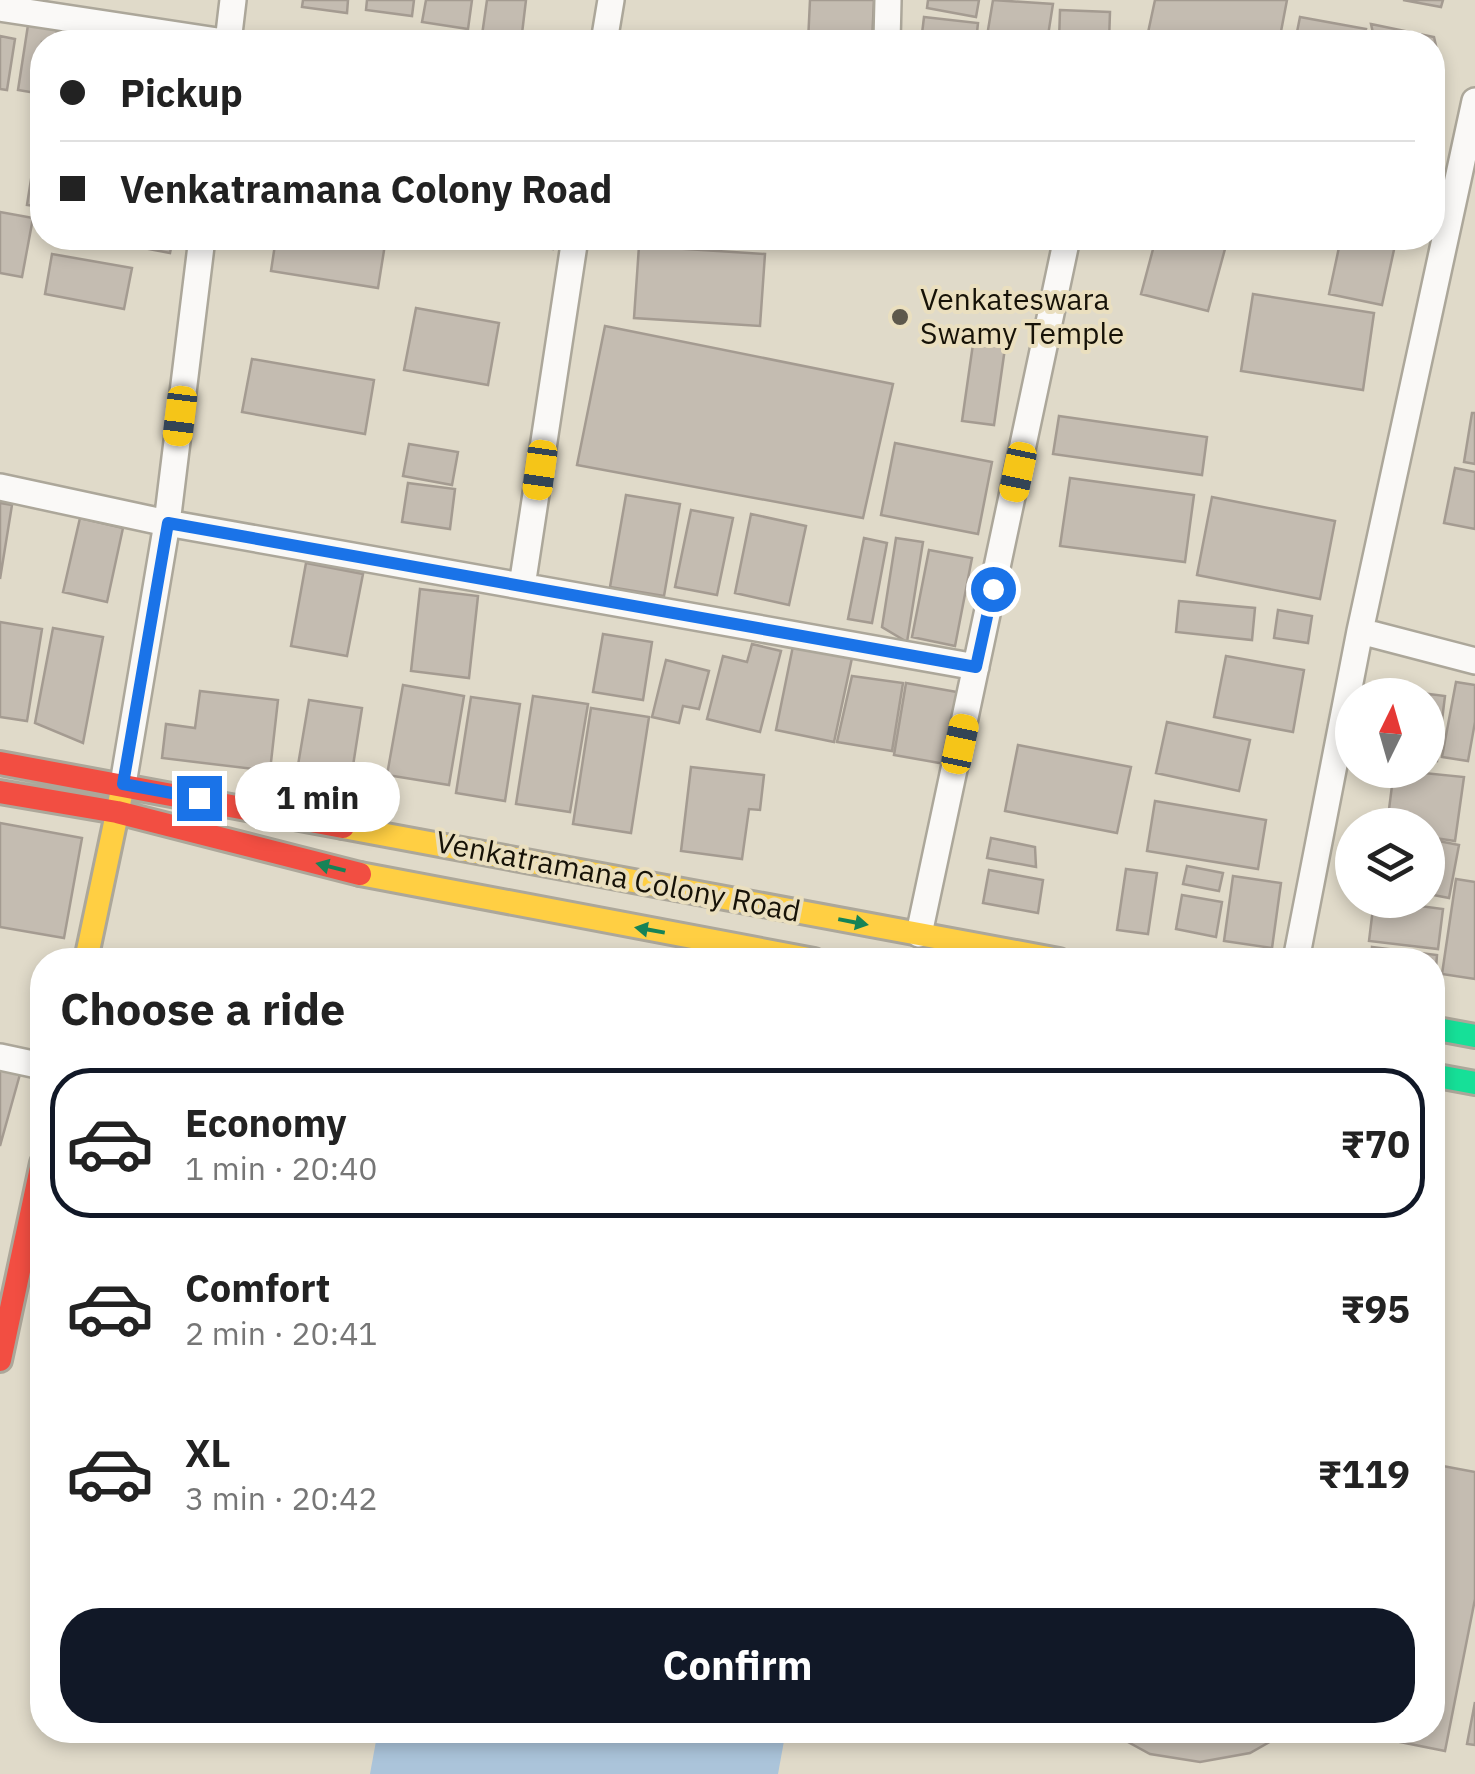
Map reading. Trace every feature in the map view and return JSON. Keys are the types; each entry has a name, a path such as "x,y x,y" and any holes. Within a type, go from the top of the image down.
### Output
{"main road":[{"name":"Venkatramana Colony Road","path":"0,763 994,948"},
{"path":"88,948 123,784"},
{"path":"0,792 116,812 397,884 748,948"},
{"path":"1445,1030 1475,1036"},
{"path":"1445,1077 1475,1083"},
{"path":"0,1360 30,1219"}],"street":[{"path":"228,30 234,0"},
{"path":"606,30 610,0"},
{"path":"887,30 888,0"},
{"path":"0,8 146,30"},
{"path":"1445,211 1475,101"},
{"path":"123,784 168,523 201,250"},
{"path":"522,586 572,250"},
{"path":"919,934 1064,250"},
{"path":"1298,948 1435,250"},
{"path":"0,488 168,523 976,667"},
{"path":"1360,631 1475,661"},
{"path":"0,1057 30,1063"}],"water":[{"path":"376,1743 784,1743 778,1774 370,1774"}],"building":[{"path":"303,0 348,0 347,13 302,7"},
{"path":"367,0 414,0 412,16 366,10"},
{"path":"426,0 472,0 468,29 422,22"},
{"path":"487,0 526,0 522,30 483,30"},
{"path":"810,0 874,0 873,30 809,30"},
{"path":"928,0 979,0 976,17 927,8"},
{"path":"993,0 1053,4 1049,30 988,30"},
{"path":"1155,0 1287,0 1281,30 1149,30"},
{"path":"1403,0 1443,0 1441,7"},
{"path":"1060,10 1110,12 1109,30 1059,30"},
{"path":"924,17 978,23 977,30 922,30"},
{"path":"1300,17 1366,29 1366,30 1297,30"},
{"path":"1371,24 1400,30 1372,30"},
{"path":"28,25 57,30 30,30 30,92 18,90"},
{"path":"0,36 15,39 7,90 0,89"},
{"path":"0,212 30,217 22,277 0,273"},
{"path":"274,250 384,250 378,288 271,271"},
{"path":"639,250 765,254 760,326 634,318"},
{"path":"1153,250 1225,250 1208,311 1141,294"},
{"path":"1338,250 1394,250 1382,305 1329,294"},
{"path":"52,254 132,268 124,309 45,294"},
{"path":"1253,294 1374,313 1363,390 1241,371"},
{"path":"416,308 499,323 488,385 404,370"},
{"path":"605,326 893,384 863,518 577,465"},
{"path":"974,337 1006,341 994,425 962,421"},
{"path":"252,359 374,380 365,434 242,412"},
{"path":"1475,413 1475,464 1464,462"},
{"path":"1059,416 1207,437 1202,475 1053,454"},
{"path":"895,443 992,462 978,534 881,515"},
{"path":"409,444 458,452 452,485 403,476"},
{"path":"1455,468 1475,472 1475,529 1444,523"},
{"path":"1070,478 1194,495 1185,562 1060,546"},
{"path":"408,483 455,489 450,529 402,522"},
{"path":"626,495 680,504 664,596 610,587"},
{"path":"1212,497 1335,521 1320,599 1197,575"},
{"path":"0,503 12,505 0,579"},
{"path":"691,510 733,518 717,595 675,587"},
{"path":"751,514 806,526 789,605 735,593"},
{"path":"80,518 123,528 107,602 63,592"},
{"path":"864,538 887,543 872,623 848,619"},
{"path":"896,538 923,542 907,642 882,627"},
{"path":"929,550 972,558 955,646 912,637"},
{"path":"306,563 363,574 347,656 291,646"},
{"path":"420,589 478,596 469,678 411,671"},
{"path":"1179,601 1255,608 1252,640 1176,632"},
{"path":"1278,610 1312,616 1308,643 1274,638"},
{"path":"0,622 42,629 27,721 0,717"},
{"path":"53,628 103,637 83,743 35,723"},
{"path":"603,634 652,642 643,700 593,692"},
{"path":"752,644 781,651 760,732 707,719 723,656 747,662"},
{"path":"793,646 852,658 834,742 776,730"},
{"path":"1226,656 1304,670 1293,732 1214,717"},
{"path":"666,660 709,671 699,709 683,706 679,723 652,717"},
{"path":"852,676 903,683 892,751 837,742"},
{"path":"1456,682 1475,685 1475,722 1468,761 1445,757"},
{"path":"906,683 957,692 945,764 894,755"},
{"path":"403,685 464,696 449,785 387,775"},
{"path":"200,691 278,700 270,771 162,758 166,724 195,728"},
{"path":"533,696 588,704 570,812 516,804"},
{"path":"471,697 520,704 505,801 456,793"},
{"path":"309,700 362,708 350,785 296,777"},
{"path":"591,708 649,717 631,833 573,824"},
{"path":"1167,722 1250,740 1239,791 1156,773"},
{"path":"1018,745 1131,767 1117,833 1005,811"},
{"path":"691,767 764,775 760,810 749,809 742,859 681,851"},
{"path":"1445,775 1464,777 1455,841 1445,840 1445,808 1389,808 1392,788 1445,788"},
{"path":"1155,801 1266,820 1258,869 1147,851"},
{"path":"0,823 82,838 64,938 0,927"},
{"path":"991,838 1035,847 1036,867 987,858"},
{"path":"1445,842 1459,845 1449,898 1445,897"},
{"path":"1187,866 1223,873 1219,891 1183,884"},
{"path":"1126,869 1157,873 1148,934 1117,930"},
{"path":"989,870 1043,880 1038,913 983,903"},
{"path":"1233,876 1281,883 1272,948 1224,941"},
{"path":"1456,879 1475,882 1475,979 1445,974"},
{"path":"1182,895 1222,902 1216,937 1176,929"},
{"path":"1372,918 1442,918 1438,948 1369,941"},
{"path":"0,1061 22,1067 0,1146"},
{"path":"1445,1466 1475,1472 1475,1599 1445,1751 1405,1743 1445,1743"},
{"path":"1475,1702 1475,1745 1467,1744"},
{"path":"1130,1743 1268,1743 1250,1753 1200,1762 1150,1754"}],"traffic: fast":[{"path":"1445,1030 1475,1036"},
{"path":"1445,1077 1475,1083"}],"traffic: slow":[{"path":"89,948 122,790"},
{"path":"343,827 994,948"},
{"path":"360,874 751,948"}],"traffic: jam":[{"path":"0,763 343,827"},
{"path":"0,792 117,812 360,874"},
{"path":"0,1360 30,1219"}],"place":[{"name":"Venkateswara Swamy Temple","path":"900,317"}],"route":[{"path":"199,798 123,784 168,523 976,667 993,589"}]}
